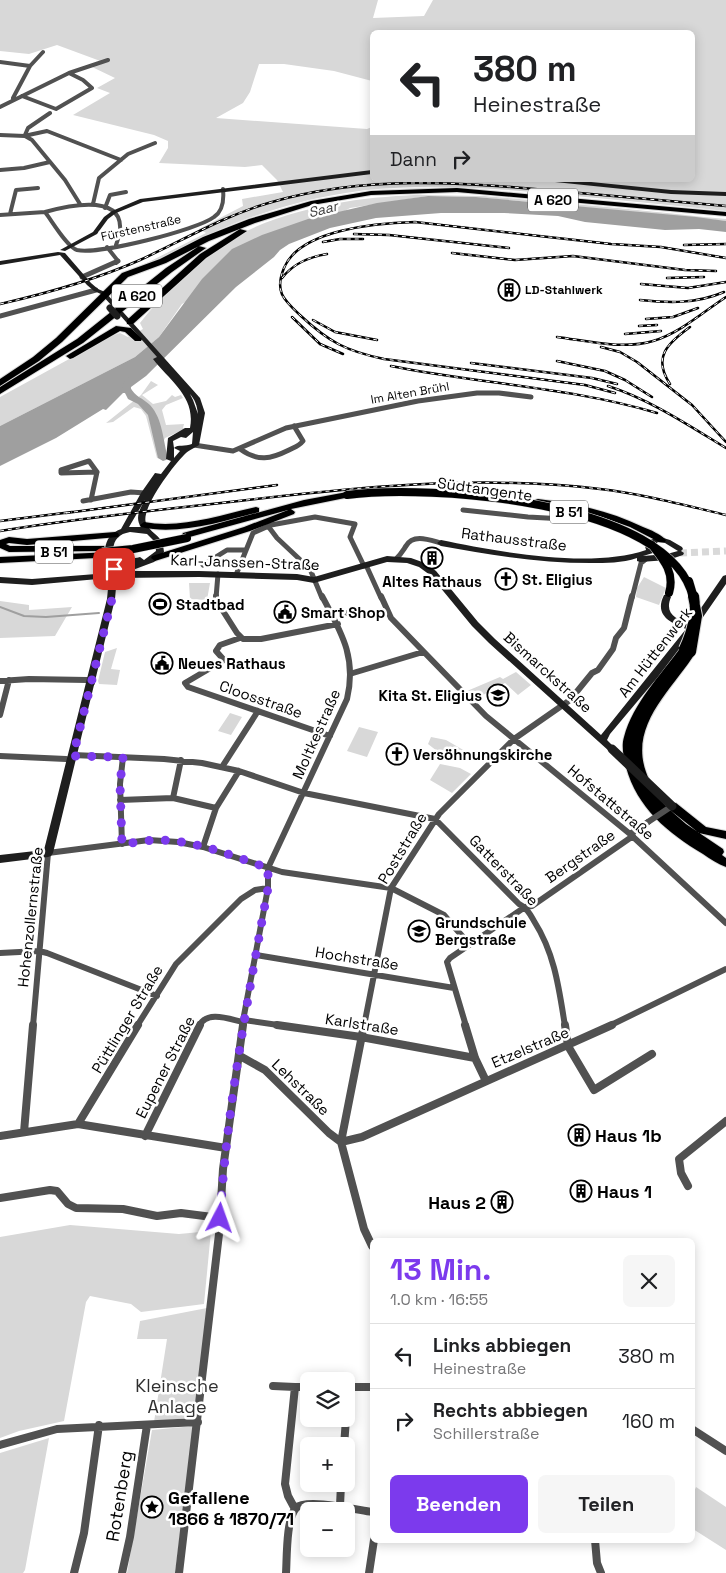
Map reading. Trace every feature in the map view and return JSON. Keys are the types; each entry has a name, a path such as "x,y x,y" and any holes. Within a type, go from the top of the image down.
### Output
{"highway":[{"name":"A 620","path":"0,392 80,341 188,256 232,233 282,214 335,201 379,194"},
{"name":"A 620","path":"0,387 75,340 184,254 231,230 270,214 311,203 379,194 481,194 726,215"},
{"path":"130,322 209,252 246,230 282,214"},
{"path":"0,383 48,349 100,295 124,275 163,261 206,239 231,230"},
{"path":"112,306 111,293 123,280 132,275 143,279 136,290"},
{"path":"0,392 35,376 116,330 125,329 135,334"}],"main road":[{"path":"0,263 61,253 98,231 106,218 114,212 148,198 370,172"},
{"path":"61,253 82,277 112,306 178,380 198,399 201,407 201,423 194,443 185,450 162,479 141,514 141,520 154,535 160,550 147,568 150,571 160,573"},
{"path":"119,314 130,322 135,334"},
{"path":"178,380 195,409 195,421 192,431 184,436"},
{"path":"170,459 170,440 188,429 195,421"},
{"path":"124,530 145,493 177,448"},
{"name":"Südtangente","path":"186,536 304,503 411,491 480,496 560,510 629,528 664,546 690,571 702,595 704,614 699,634 641,728 637,742 638,760 646,786 660,808 726,856"},
{"name":"Südtangente","path":"3,552 133,549 348,497 379,496 420,496 484,502 586,521 654,543 680,567 693,591 696,619 688,651 647,702 634,725 628,745 629,760 637,787 644,800 660,819 697,846 726,863"},
{"path":"480,496 502,497 580,509 628,522 654,543 669,569 672,578 664,606 667,614 691,628"},
{"path":"144,525 155,528 174,527 236,513 304,503"},
{"path":"116,573 298,510"},
{"path":"113,556 65,558 3,552 9,540 27,542 115,535 124,530 140,529 154,535"},
{"path":"113,556 109,550 109,544 115,535"},
{"name":"Rathausstraße","path":"441,543 492,551 590,561 643,554 654,543 671,543 677,551 668,557 658,556 646,559 630,557"},
{"path":"654,543 658,556"},
{"name":"Karl-Janssen-Straße","path":"0,580 32,582 116,573 160,573 301,577 314,580 406,557"},
{"name":"Bismarckstraße","path":"406,557 422,564 433,573 475,624 562,705 603,740 672,806"},
{"name":"Hohenzollernstraße","path":"48,853 70,757 91,686 116,573"},
{"name":"Am Hüttenwerk","path":"603,740 609,730 651,682 726,578"},
{"path":"672,806 707,832 726,835"},
{"path":"701,839 726,852"},
{"path":"0,859 48,853"}],"street":[{"path":"12,99 30,66 43,52"},
{"path":"0,107 12,99 69,73 108,60"},
{"path":"0,62 30,66"},
{"path":"22,96 56,109 92,88 83,80 69,73"},
{"path":"25,136 25,133 32,125 50,113"},
{"path":"0,135 25,136 46,131 121,160"},
{"path":"25,136 32,140 65,180 80,204"},
{"path":"93,204 98,180 132,152 155,143"},
{"path":"0,170 24,168 50,162"},
{"path":"574,182 671,192 726,194"},
{"path":"10,214 16,188 38,188"},
{"name":"Fürstenstraße","path":"70,246 79,250 116,245 159,236 211,219 222,208 223,189"},
{"path":"105,208 110,195 126,192"},
{"path":"0,215 44,212 80,204 93,204 114,212 120,219 121,227 116,245"},
{"path":"44,212 70,246"},
{"path":"82,277 118,261 107,246"},
{"path":"0,316 75,296 100,295"},
{"name":"Im Alten Brühl","path":"194,443 225,451 240,449 270,434 294,426 418,401 477,393 499,393 531,397"},
{"name":"Im Alten Brühl","path":"240,449 251,458 260,460 270,459 300,445 304,441 294,426"},
{"path":"185,450 177,448 174,444 175,440 184,436 194,443"},
{"path":"91,500 97,472 89,461 61,470 61,473 97,472"},
{"path":"83,501 131,492 145,493"},
{"path":"463,510 528,517 582,520 611,527 654,543"},
{"path":"236,575 253,533 268,526 315,517 355,524"},
{"name":"Hofstattstraße","path":"355,524 350,537 351,541 387,613 423,652 486,716 632,835 726,923"},
{"path":"268,526 281,544 313,572 314,580 338,624 353,673 423,652"},
{"name":"Rathausstraße","path":"406,557 405,544 414,538 441,543"},
{"path":"113,556 126,561 140,560 153,553 158,543"},
{"path":"203,564 226,550 245,550"},
{"name":"Hohenzollernstraße","path":"113,556 116,573"},
{"name":"Poststraße","path":"341,1142 391,888 435,819 514,739 570,700 592,673 598,670 613,650 616,638 624,628 640,566 646,559"},
{"path":"218,574 216,600 241,637 261,639 338,624"},
{"path":"341,613 387,613"},
{"name":"Cloosstraße","path":"241,637 220,646 216,651 224,660 185,682 188,687 330,736"},
{"name":"Moltkestraße","path":"268,868 347,699 353,673"},
{"path":"0,715 9,680"},
{"path":"0,681 87,680 91,686"},
{"path":"222,767 258,711"},
{"path":"0,756 123,757 181,760 239,771 304,793 435,819"},
{"path":"122,844 120,800 123,757"},
{"path":"173,798 181,760"},
{"path":"203,847 216,808 239,771"},
{"path":"120,800 173,798 216,808"},
{"name":"Bergstraße","path":"454,988 447,966 450,958 525,907 532,906 672,806"},
{"name":"Gatterstraße","path":"435,819 519,904 525,907 542,933 556,969 568,1046 594,1090 652,1054"},
{"path":"48,853 161,840 203,847 282,872 391,888 444,915 469,944"},
{"name":"Hohenzollernstraße","path":"24,1132 48,853"},
{"path":"179,1573 198,1422 226,1148 240,1056 243,1021 268,888 268,868"},
{"name":"Püttlinger Straße","path":"78,1124 176,964 241,899 255,890 268,888"},
{"path":"0,953 39,951 157,996"},
{"name":"Hochstraße","path":"256,955 454,988"},
{"name":"Etzelstraße","path":"341,1142 362,1136 568,1046 726,969"},
{"path":"454,988 475,1058 486,1081"},
{"name":"Eupener Straße","path":"145,1136 202,1020 210,1016 243,1021"},
{"name":"Karlstraße","path":"243,1021 361,1037 475,1058"},
{"name":"Lehstraße","path":"240,1056 265,1070 329,1133 341,1142"},
{"path":"688,1186 680,1172 679,1159 726,1121"},
{"path":"0,1136 78,1124 226,1148"},
{"path":"341,1142 364,1229 370,1242"},
{"path":"0,1198 50,1190 57,1191 68,1204 76,1208 124,1209 157,1216 181,1213 220,1218"},
{"path":"273,1386 300,1387"},
{"path":"295,1387 286,1484 288,1496 295,1509"},
{"path":"355,1387 370,1388"},
{"path":"0,1444 57,1428 198,1422"},
{"name":"Rotenberg","path":"74,1573 84,1533 99,1425"},
{"name":"Rotenberg","path":"122,1573 130,1537 147,1425"},
{"path":"695,1431 726,1451"},
{"path":"286,1573 290,1520 295,1509 300,1507"},
{"path":"355,1509 370,1512"},
{"path":"369,1573 374,1543"},
{"path":"594,1543 600,1573"}],"green space":[{"path":"0,0 378,0 373,18 424,16 433,0 726,0 726,211 462,187 395,188 361,191 327,196 256,215 137,268 206,233 199,229 243,206 242,199 283,192 277,180 262,165 245,167 159,163 168,148 168,141 154,135 73,115 110,93 97,88 115,78 90,66 103,62 57,45 29,54 0,51"},
{"path":"427,194 539,200 726,219 726,221 476,197 428,196 350,208 182,304 159,337 135,357 0,426 0,397 111,336 120,333 128,337 143,329 140,323 185,274 211,253 239,235 290,214 317,207 365,199"},
{"path":"151,381 158,385 142,395 153,404 166,401 172,395 175,397 181,395 183,398 166,405 162,410 166,425 184,424 183,428 185,429 165,438 162,445 165,455 162,459 157,458 146,416 141,409 134,407 113,422 106,423 141,395"},
{"path":"644,577 666,588 659,605 636,597 637,588"},
{"path":"189,583 210,583 207,600 190,599"},
{"path":"0,601 29,605 29,610 72,607 55,636 0,638"},
{"path":"117,648 111,669 120,670 117,685 99,684 98,681 105,652"},
{"path":"516,672 531,685 518,695 505,683 481,696 476,691 470,694 467,691 500,677 503,679"},
{"path":"230,713 242,717 231,735 218,731"},
{"path":"359,727 378,732 367,757 347,751"},
{"path":"431,737 446,740 465,751 460,757 437,751 428,744"},
{"path":"440,764 460,768 471,774 452,793 430,780"},
{"path":"70,1225 179,1234 211,1231 204,1304 141,1312 131,1304 90,1296 86,1302 64,1421 19,1431 0,1438 0,1237"},
{"name":"Kleinsche Anlage","path":"207,1308 194,1417 154,1422 167,1339 137,1339 140,1321"},
{"name":"Kleinsche Anlage","path":"194,1426 175,1573 127,1573 152,1430"},
{"path":"49,1438 25,1570 23,1573 0,1573 0,1453"},
{"path":"696,1487 726,1507 726,1550 695,1530"}],"shaded area":[{"path":"428,196 476,197 696,217 726,221 726,232 699,229 665,230 585,222 558,216 504,213 441,213 376,218 330,228 289,244 280,250 236,287 146,376 131,387 130,393 123,393 106,410 103,409 56,438 0,466 0,426 135,357 159,337 202,279 232,249 262,235 308,219 377,203"}],"pier":[{"path":"428,193 530,198 716,217 485,196 417,195"}],"waterway":[{"path":"129,380 126,387 131,397 141,402 153,415 163,458"},
{"path":"0,607 24,616 46,617 99,613"}],"tunnel":[{"path":"680,553 726,551"}],"railway":[{"path":"0,304 54,291 106,274 255,207 307,193 342,188 378,184 449,183 726,206"},
{"path":"615,393 585,385 384,359 359,353 320,333 301,316 282,295 281,276 293,255 306,245 323,237 362,227 415,222 611,244 661,247 726,258"},
{"path":"354,234 389,235 509,248"},
{"path":"323,242 340,239 363,239"},
{"path":"684,245 726,244"},
{"path":"452,253 515,260 573,256 685,270 716,271"},
{"path":"282,278 292,268 302,262 327,254"},
{"path":"667,278 704,277"},
{"path":"641,284 688,288 726,282"},
{"path":"640,300 661,302 693,301 724,292"},
{"path":"557,337 618,345 642,344 682,328 726,297"},
{"path":"646,319 673,317 698,308"},
{"path":"292,317 320,344 343,354"},
{"path":"313,320 335,332 377,340"},
{"path":"639,326 657,325"},
{"path":"670,384 662,366 665,351 675,339 690,327"},
{"path":"625,334 661,331"},
{"path":"601,347 620,352 637,362 692,405 726,442"},
{"path":"557,361 605,371 625,380 652,397"},
{"path":"471,363 592,378 617,384"},
{"path":"391,366 558,391 624,404 657,413"},
{"path":"608,386 639,398 726,448"},
{"path":"0,531 316,492 458,483 553,485 600,489 648,497 726,515"},
{"path":"66,513 277,485"},
{"path":"0,521 72,512"}],"place":[{"name":"LD-Stahlwerk","path":"509,290"},
{"name":"Altes Rathaus","path":"432,558"},
{"name":"St. Eligius","path":"506,579"},
{"name":"Stadtbad","path":"160,604"},
{"name":"Smart Shop","path":"285,612"},
{"name":"Neues Rathaus","path":"162,663"},
{"name":"Kita St. Eligius","path":"498,695"},
{"name":"Versöhnungskirche","path":"397,754"},
{"name":"Grundschule Bergstraße","path":"419,931"},
{"name":"Haus 1b","path":"579,1135"},
{"name":"Haus 1","path":"581,1191"},
{"name":"Haus 2","path":"502,1202"},
{"name":"Gefallene 1866 & 1870/71","path":"152,1507"}],"route":[{"path":"114,569 112,599 73,756 123,757 120,784 122,844 149,840 178,842 203,847 268,868 268,888 243,1022 240,1056 223,1169 220,1218"}],"water label":[{"name":"Saar","path":"323,209"}]}
